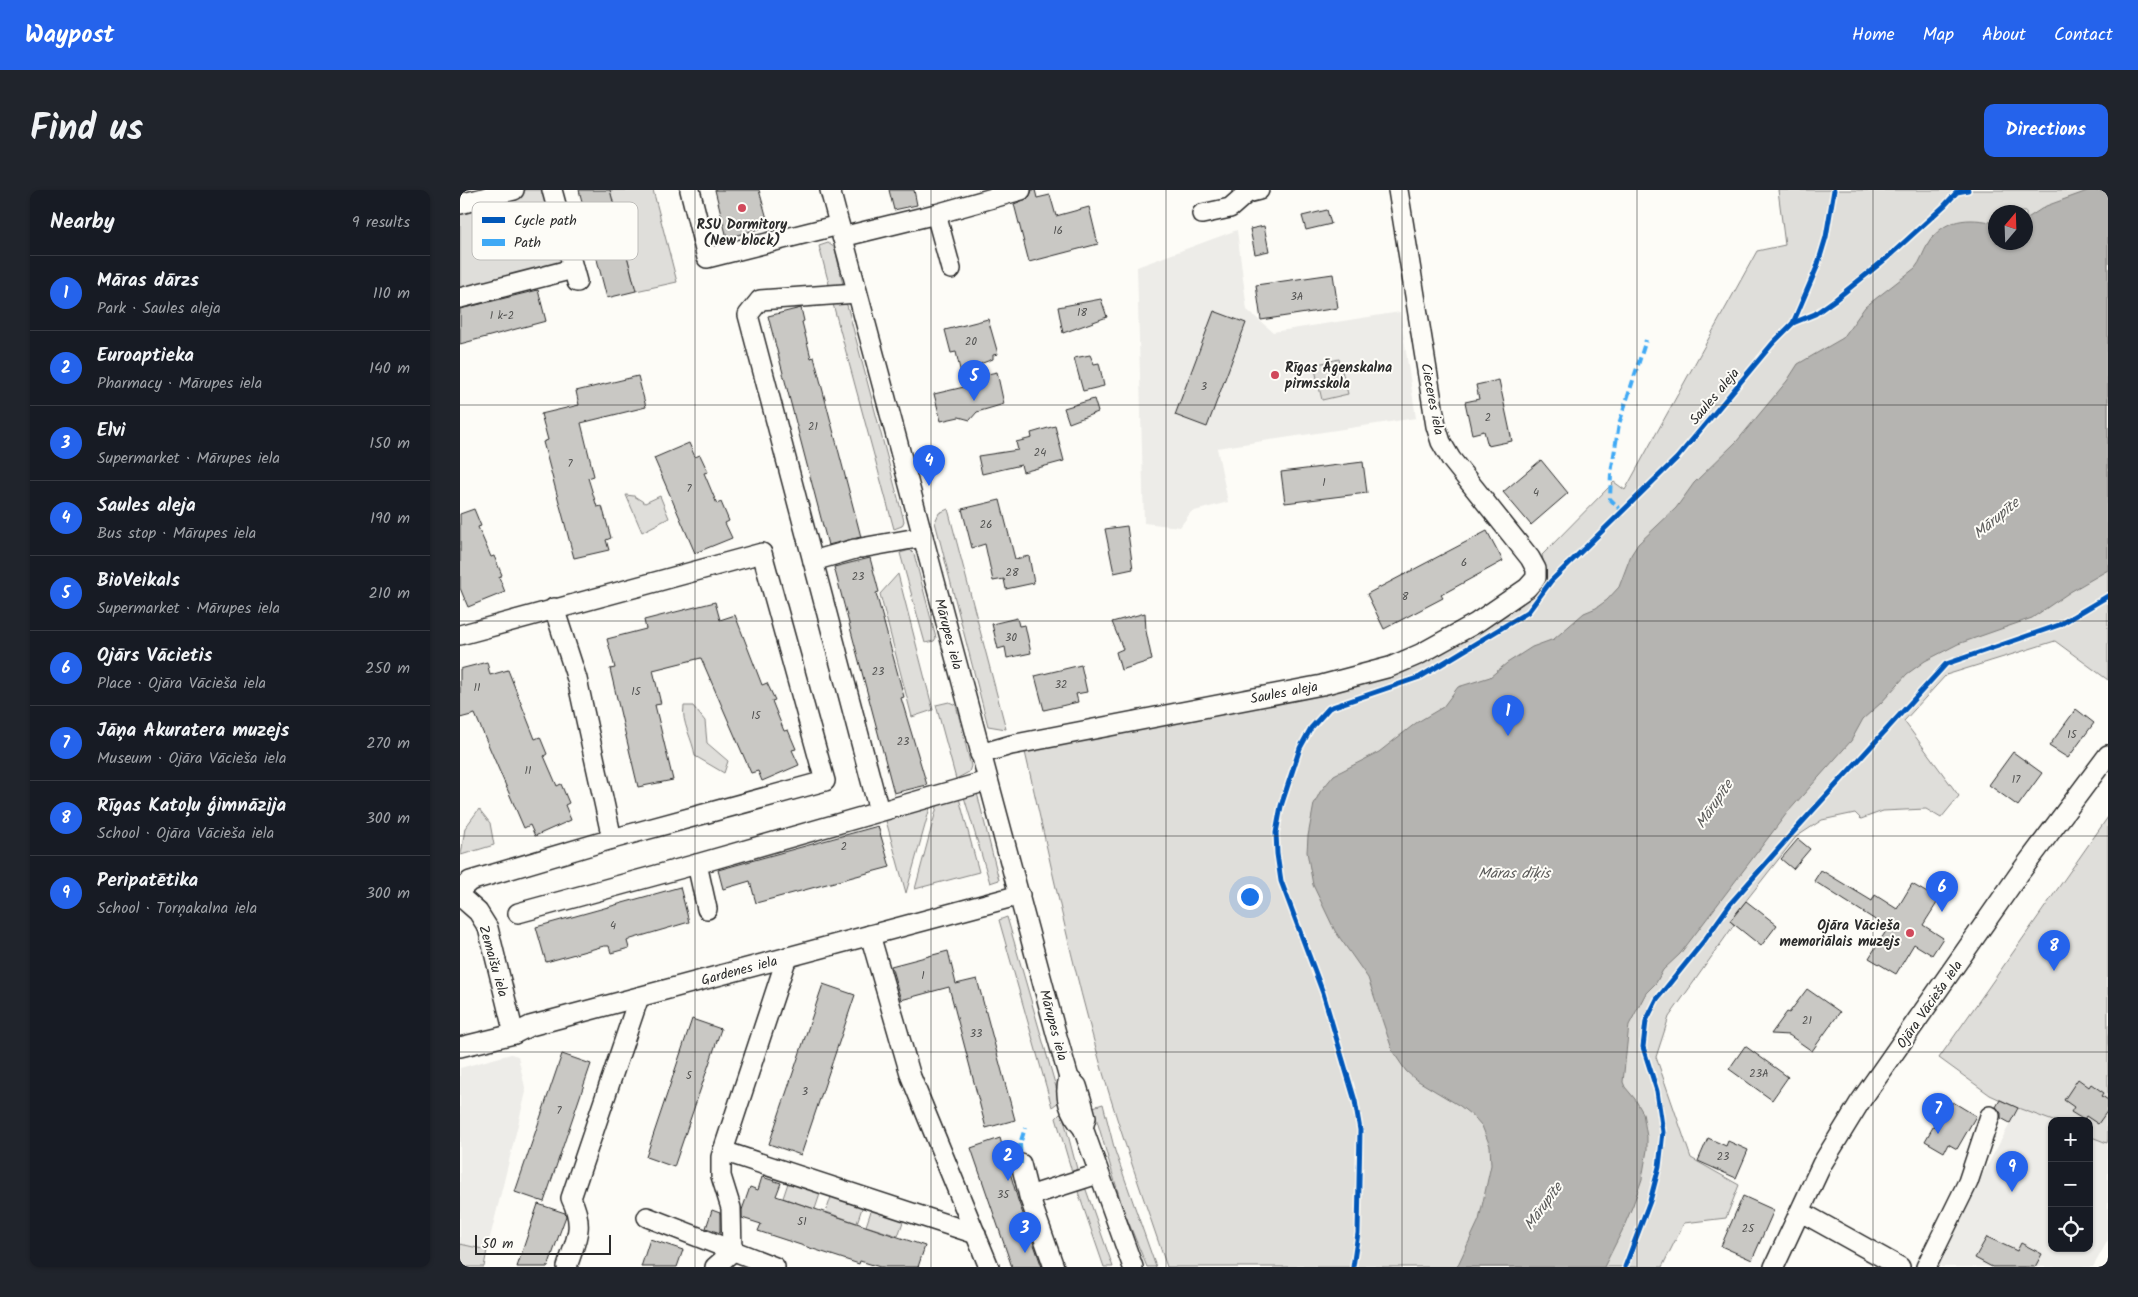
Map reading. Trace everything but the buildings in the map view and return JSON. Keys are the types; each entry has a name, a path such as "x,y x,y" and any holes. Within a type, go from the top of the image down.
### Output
{"street":[{"path":"460,204 514,190"},
{"path":"690,190 707,258 936,214 1021,190"},
{"name":"Mārupes iela","path":"830,190 924,536 987,781 1069,1078 1077,1086 1082,1102 1086,1117 1083,1128 1133,1267"},
{"name":"Cieceres iela","path":"1398,190 1436,426 1441,442 1451,459 1530,558 1536,569 1536,578"},
{"path":"1202,214 1230,208 1251,191"},
{"path":"936,214 951,270"},
{"path":"460,298 575,276 571,260"},
{"path":"857,293 760,300 748,315 879,811"},
{"path":"813,561 858,548 924,536"},
{"path":"460,635 762,552 825,780 612,839 470,882 460,890"},
{"name":"Saules aleja","path":"980,754 1011,746 1322,685 1390,667 1420,654 1476,623 1527,588 1536,578"},
{"path":"554,608 577,679 612,839"},
{"name":"Ojāra Vācieša iela","path":"1774,1267 1822,1164 1860,1102 2019,874 2108,755"},
{"path":"518,913 987,781"},
{"path":"697,864 707,908"},
{"name":"Gardenes iela","path":"460,1047 514,1034 530,1026 1020,895"},
{"name":"Zemaišu iela","path":"460,896 478,912 488,928 514,1034"},
{"path":"870,935 912,1077 990,1267"},
{"path":"715,1267 732,1252 731,1208 721,1176 721,1157 787,957"},
{"path":"568,1267 579,1228 578,1213 571,1198 639,997"},
{"path":"1926,1267 1968,1182 1990,1116"},
{"path":"723,1150 976,1234"},
{"path":"1021,1164 1029,1196 1054,1267"},
{"path":"1029,1196 1098,1174"},
{"path":"1801,1212 1900,1267"},
{"path":"647,1217 732,1252 776,1267"}],"shaded area":[{"path":"526,190 540,190 548,193 550,202 482,202"},
{"path":"610,190 653,190 677,282 636,291 628,260 638,260 638,202 613,202"},
{"path":"1778,190 2108,190 2108,680 2055,641 1946,675 1904,721 1959,796 1941,818 1926,809 1883,811 1861,819 1855,813 1822,820 1796,837 1730,921 1734,925 1669,1017 1656,1057 1691,1158 1739,1185 1726,1218 1684,1223 1662,1267 1167,1267 1103,1073 1071,953 1025,752 1379,678 1431,659 1476,633 1545,570 1542,555 1614,482 1625,490 1757,251 1785,245"},
{"path":"472,205 472,260 562,260 563,264 460,291 460,208"},
{"name":"Rīgas Āgenskalna pirmsskola","path":"1237,230 1247,310 1273,332 1400,312 1416,418 1217,448 1228,502 1191,512 1180,527 1144,523 1137,267"},
{"path":"828,243 835,248 843,285 830,288 819,246"},
{"path":"843,303 847,305 904,521 902,526 894,529 833,304"},
{"path":"1339,359 1348,394 1322,400 1314,365"},
{"path":"626,495 634,496 645,503 660,496 669,518 642,532"},
{"path":"948,509 1006,729 988,726 935,522 939,513"},
{"path":"910,550 914,554 936,638 934,641 925,643 900,553"},
{"path":"898,574 933,710 912,717 880,594"},
{"path":"949,702 956,705 971,766 969,772 956,779 936,705"},
{"path":"684,706 693,706 705,721 707,743 728,761 724,773 695,756 684,719"},
{"path":"977,793 999,880 990,883 964,797"},
{"path":"959,798 979,872 915,889 938,803"},
{"path":"931,804 906,893 885,817"},
{"path":"479,809 490,823 494,845 461,855 465,828"},
{"path":"2108,817 2108,1240 2093,1267 1942,1267 1935,1263 2019,1107 1939,1058"},
{"path":"2108,817 2107,1143 2093,1138 2093,1117 2048,1117 2048,1119 2018,1108 1990,1095 1939,1058"},
{"path":"1007,917 1060,1101 1052,1107 999,920"},
{"path":"511,1054 518,1056 526,1092 487,1250 460,1244 460,1068"},
{"path":"1103,1104 1115,1151 1156,1267 1147,1267 1123,1209 1093,1107"},
{"path":"1062,1112 1077,1169 1072,1172 1056,1118"},
{"path":"789,1180 821,1191 815,1209 783,1198"},
{"path":"1084,1184 1113,1267 1104,1267 1076,1186"},
{"path":"832,1194 863,1205 857,1223 826,1212"},
{"path":"872,1208 904,1219 898,1236 866,1226"},
{"path":"460,1244 487,1250 484,1267 460,1267"}],"water":[{"name":"Māras dīķis","path":"2090,190 2108,192 2108,570 2070,592 2032,618 1958,644 1925,661 1907,674 1881,703 1863,719 1851,741 1787,813 1680,954 1663,970 1656,983 1646,993 1629,1025 1623,1082 1643,1113 1647,1150 1642,1179 1633,1205 1604,1267 1457,1267 1479,1220 1491,1165 1490,1146 1482,1126 1475,1118 1460,1106 1415,1079 1406,1071 1393,1052 1368,978 1335,931 1313,885 1307,852 1308,836 1314,804 1320,792 1334,775 1379,752 1416,723 1443,707 1458,687 1490,677 1507,663 1532,647 1554,639 1584,613 1596,608 1607,600 1619,587 1631,555 1638,544 1676,508 1694,483 1737,441 1787,381 1798,364 1843,338 1865,307 1915,268 1934,235 1941,229 1949,224 1966,220 1988,222 1988,250 2033,250 2033,214 2046,206"}],"marked path":[{"path":"1623,512 1610,499 1611,473 1619,424 1646,340"},
{"path":"1021,1164 1020,1144 1025,1128"}],"cycle path":[{"path":"1353,1267 1358,1233 1360,1130 1355,1101 1323,993 1281,881 1277,854 1276,833 1281,806 1300,748 1311,728 1329,708 1420,677 1528,612 1551,581 1677,458 1773,343 1793,323 1817,267 1826,237 1834,190"},
{"path":"1793,323 1815,314 1836,299 1888,257 1957,192 1968,190"},
{"path":"1625,1267 1650,1201 1659,1167 1663,1132 1657,1091 1643,1047 1646,1021 1657,999 1704,941 1731,903 1946,664 2059,625 2108,596"}],"place":[{"name":"RSU Dormitory (New block)","path":"742,208"},
{"name":"Rīgas Āgenskalna pirmsskola","path":"1275,375"},
{"name":"BioVeikals","path":"974,401"},
{"name":"Saules aleja","path":"929,486"},
{"name":"Māras dārzs","path":"1508,736"},
{"name":"Ojārs Vācietis","path":"1942,912"},
{"name":"Ojāra Vācieša memoriālais muzejs","path":"1910,933"},
{"name":"Rīgas Katoļu ģimnāzija","path":"2054,971"},
{"name":"Jāņa Akuratera muzejs","path":"1938,1134"},
{"name":"Euroaptieka","path":"1008,1181"},
{"name":"Peripatētika","path":"2012,1192"},
{"name":"Elvi","path":"1025,1253"}],"water label":[{"name":"Mārupīte","path":"1996,518"},
{"name":"Mārupīte","path":"1714,804"},
{"name":"Mārupīte","path":"1543,1206"}]}
